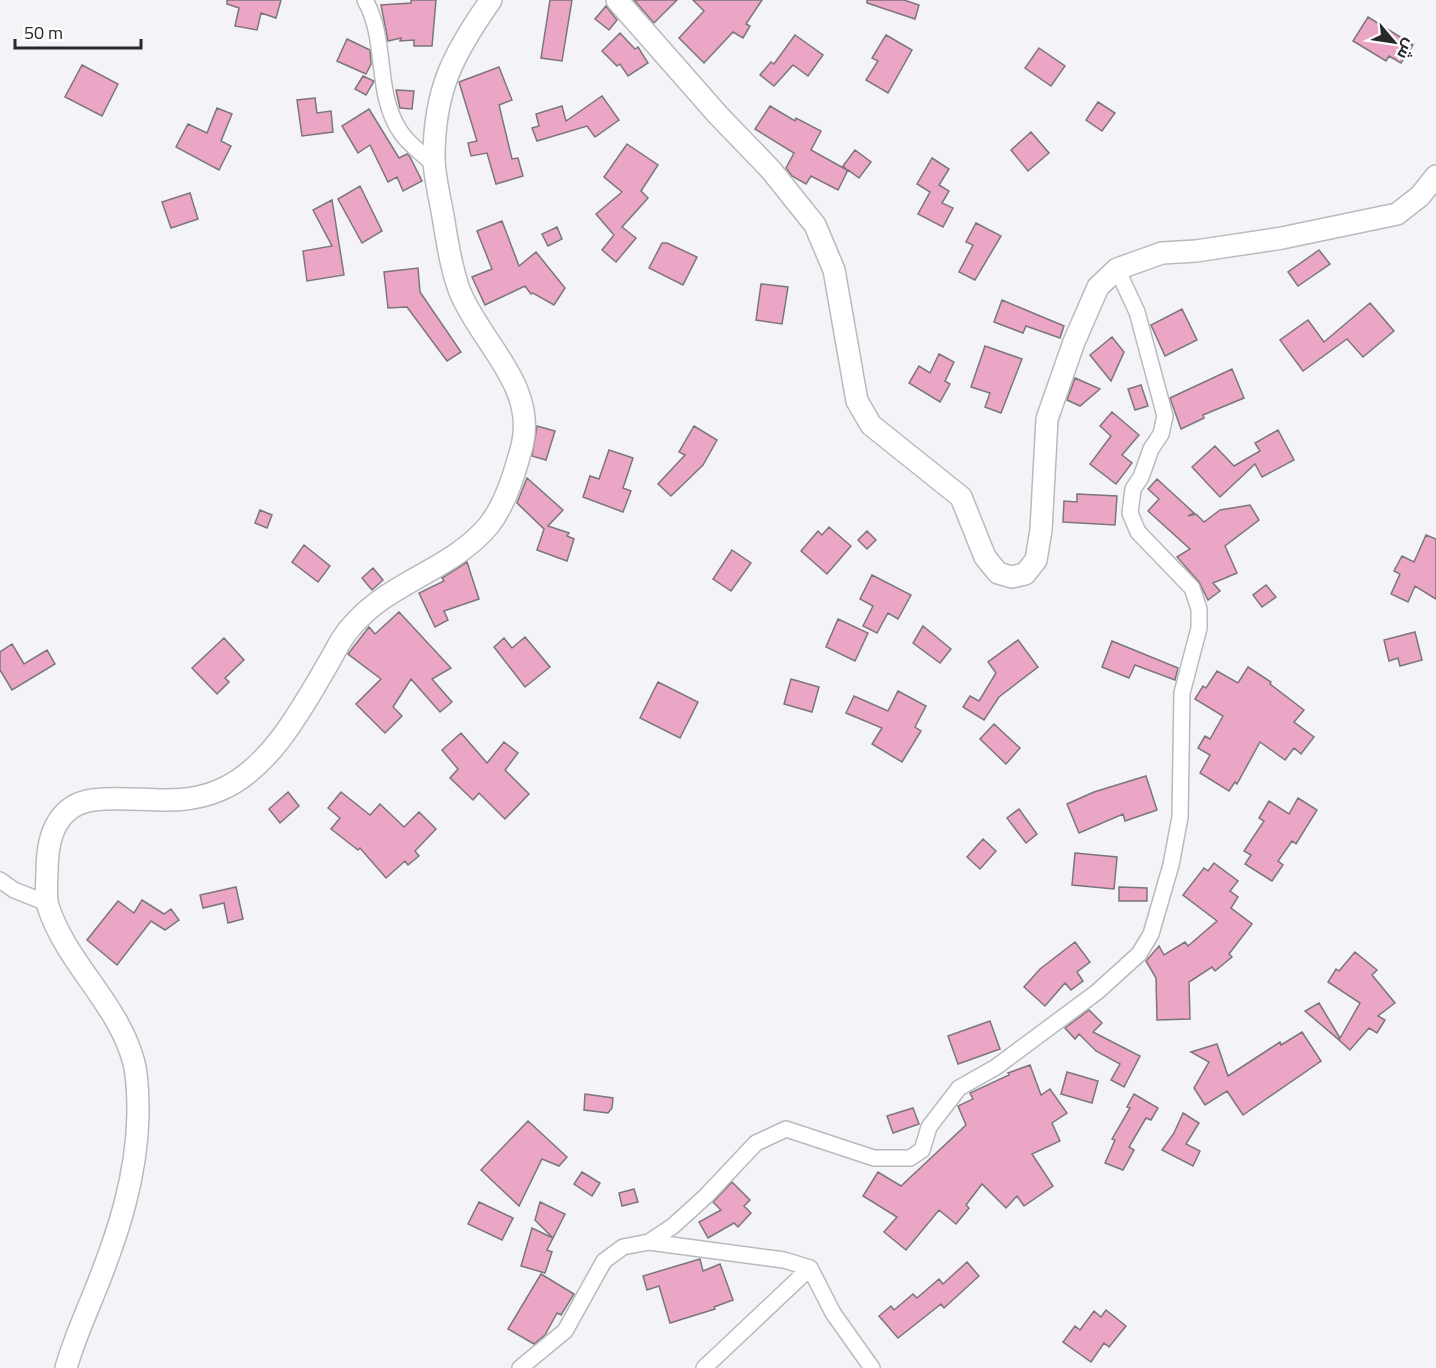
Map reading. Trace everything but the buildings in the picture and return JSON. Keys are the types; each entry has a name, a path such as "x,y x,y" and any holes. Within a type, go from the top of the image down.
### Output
{"main road":[{"path":"66,1368 74,1340 93,1295 129,1193 138,1147 138,1099 135,1064 121,1029 78,963 47,903 47,859 51,839 58,821 72,806 93,800 190,799 212,794 245,776 267,756 352,625 373,606 400,588 461,553 494,519 518,461 526,427 525,414 515,383 459,290 433,164 437,116 450,65 462,41 491,0"},
{"path":"617,0 718,115 771,170 814,225 834,270 857,401 871,425 961,497 985,556 998,573 1012,577 1025,574 1036,560 1041,530 1047,419 1074,342 1098,287 1117,269 1162,253 1196,251 1282,238 1397,214 1420,196 1436,176"}],"street":[{"path":"365,0 377,38 387,105 400,132 433,164"},
{"path":"649,1242 673,1226 706,1196 756,1143 778,1131 786,1130 806,1134 874,1158 910,1158 922,1150 929,1127 959,1088 996,1068 1097,992 1139,954 1151,934 1171,865 1180,817 1182,693 1200,628 1199,609 1192,588 1138,532 1130,513 1133,489 1141,477 1151,449 1161,434 1165,416 1137,312 1117,269"},
{"path":"0,880 14,890 47,903"},
{"path":"520,1368 564,1330 604,1261 623,1247 649,1242 784,1260 810,1268 833,1313 872,1368"},
{"path":"704,1368 810,1268"}]}
